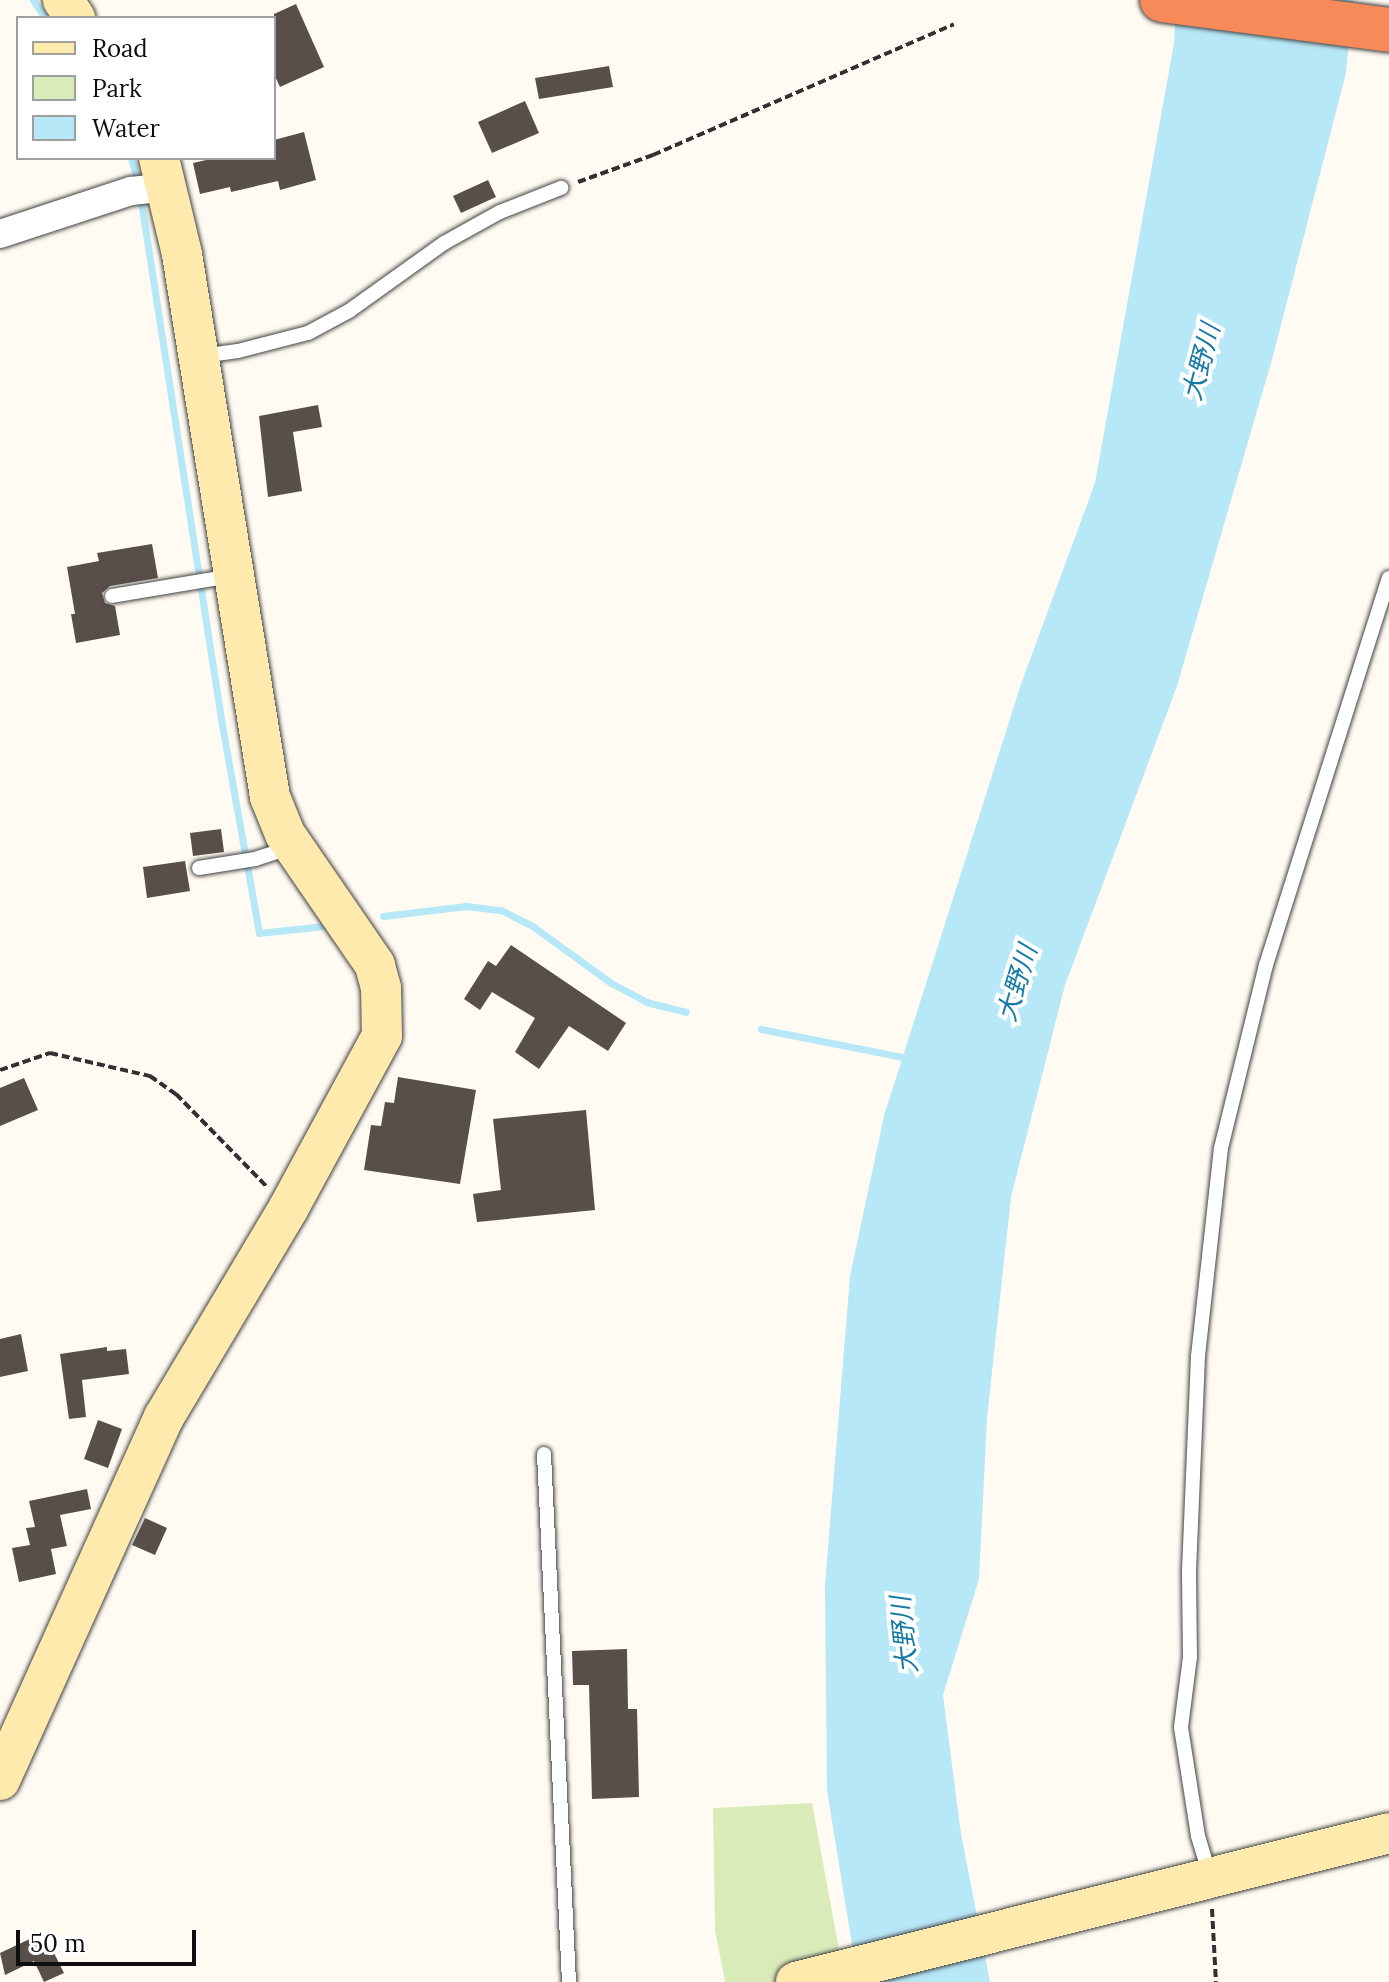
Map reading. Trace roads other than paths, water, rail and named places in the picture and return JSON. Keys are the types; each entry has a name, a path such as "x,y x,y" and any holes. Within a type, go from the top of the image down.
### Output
{"highway":[{"path":"1162,0 1389,30"}],"street":[{"path":"0,234 151,181 182,254 198,356 222,578 270,797 293,847 375,965 383,1009 382,1036 288,1209 164,1417 0,1780"},
{"path":"796,1982 1389,1833"}],"lane":[{"path":"198,356 238,351 308,333 349,311 444,243 500,212 561,188"},
{"path":"112,596 222,578"},
{"path":"1194,1882 1198,1836 1181,1727 1190,1657 1189,1571 1198,1356 1221,1148 1266,965 1389,578"},
{"path":"199,868 255,859 293,847"},
{"path":"544,1454 569,1982"}],"water":[{"name":"大野川","path":"1176,0 1353,0 1346,73 1273,356 1177,686 1065,985 1011,1197 987,1418 979,1579 943,1695 961,1834 990,1982 858,1982 827,1790 825,1585 850,1276 884,1116 1021,684 1095,483 1174,43"}],"waterway":[{"path":"33,0 44,16"},
{"path":"132,160 138,183"},
{"path":"140,195 222,725 259,933 324,926"},
{"path":"383,916 466,906 501,910 531,925 611,983 646,1002 686,1012"},
{"path":"761,1029 912,1059"}]}
